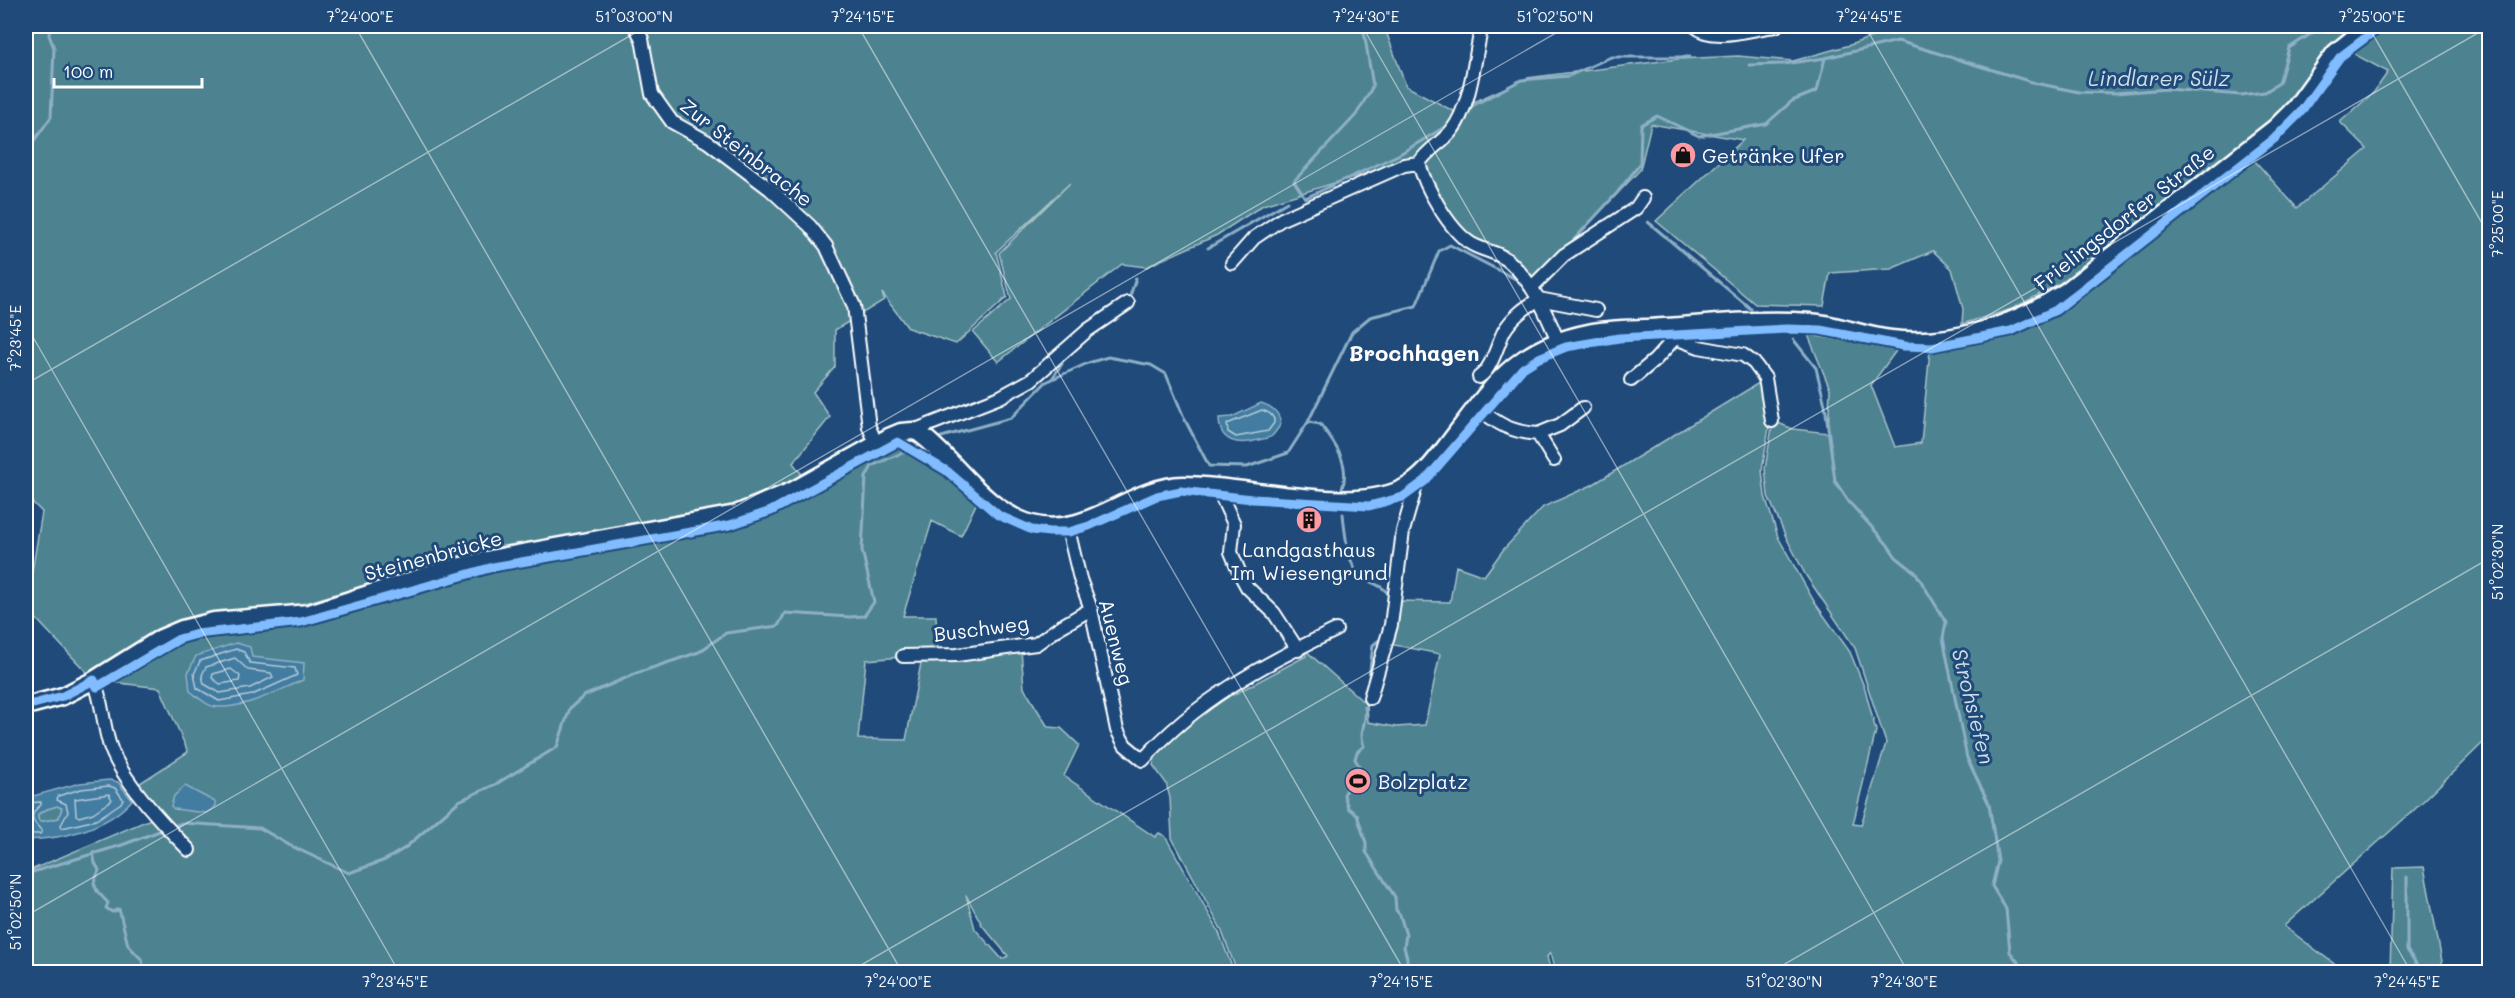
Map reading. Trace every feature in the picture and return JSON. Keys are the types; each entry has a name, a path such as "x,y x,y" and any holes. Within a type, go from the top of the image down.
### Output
{"main road":[{"name":"Frielingsdorfer Straße","path":"916,432 977,490 1016,518 1040,525 1068,525 1156,491 1181,485 1316,498 1365,498 1386,495 1408,486 1418,478 1498,379 1515,363 1536,350 1558,341 1590,333 1674,333 1808,322 1839,326 1881,338 1925,340 1970,333 2017,319 2065,292 2276,127 2295,108 2335,52 2367,26"},
{"path":"876,443 901,432 916,432"},
{"name":"Steinenbrücke","path":"26,706 63,696 94,680 161,638 182,629 214,621 309,613 440,571 495,558 736,514 792,491 876,443"}],"street":[{"name":"Zur Steinbrache","path":"635,26 642,39 652,94 672,122 708,142 770,189 810,226 826,246 854,306 866,384 869,427 876,443"},
{"path":"1232,263 1254,238 1282,219 1404,165 1419,163 1452,131 1460,118 1482,26"},
{"path":"1695,26 1712,33 1776,26"},
{"path":"1419,163 1433,197 1458,233 1471,244 1508,260 1533,286 1558,341"},
{"path":"1533,286 1564,255 1636,208 1643,198"},
{"path":"1479,377 1486,371 1512,320 1520,311 1539,298 1596,310"},
{"path":"916,432 1000,397 1031,380 1088,330 1128,303"},
{"path":"1631,380 1655,360 1674,333 1699,347 1743,355 1754,363 1765,378 1772,421"},
{"path":"1476,407 1505,428 1520,433 1538,434 1560,425 1583,408"},
{"path":"1538,434 1554,460"},
{"path":"1370,699 1391,625 1403,531 1418,478"},
{"path":"1222,488 1223,500 1234,524 1231,552 1247,587 1278,618 1298,650 1336,630"},
{"name":"Auenweg","path":"1068,525 1080,579 1091,609 1118,730 1125,745 1143,760 1169,735 1230,686 1298,650"},
{"name":"Buschweg","path":"903,656 957,655 1036,644 1091,609"},
{"path":"94,680 109,743 116,762 189,850"}],"green space":[{"path":"26,26 1384,26 1406,86 1457,113 1449,126 1412,159 1263,205 1217,235 1146,267 1122,264 998,362 973,332 1011,299 999,253 1070,183 996,252 1007,297 956,344 908,328 882,293 884,300 835,330 835,367 813,392 830,417 793,463 808,482 899,440 978,500 961,536 932,521 903,616 936,616 938,654 866,660 858,739 906,740 922,658 1021,650 1024,688 1048,727 1061,728 1079,745 1064,776 1155,837 1159,833 1165,836 1218,930 1234,972 26,972 26,895 33,869 158,816 137,785 188,752 160,688 94,680 26,608 42,512 26,496","holes":["722,516 440,571 309,613 305,603 503,546","966,895 982,925 1008,956 1002,959 975,929"]},
{"path":"1901,26 2357,26 2263,130 2075,275 2012,309 1962,324 1963,309 1952,269 1933,251 1891,269 1830,273 1824,306 1755,304 1656,221 1743,140 1651,124 1640,170 1533,282 1472,242 1435,196 1425,165 1429,156 1464,121 1469,104 1527,78 1678,59 1738,56 1793,61 1850,45"},
{"path":"2384,26 2489,26 2489,737 2414,810 2284,926 2345,972 1555,972 1550,953 1547,957 1551,972 1237,972 1221,929 1172,838 1170,798 1166,783 1153,765 1157,752 1230,690 1233,695 1306,656 1305,650 1367,705 1368,722 1396,727 1425,725 1440,654 1389,644 1398,601 1450,602 1456,566 1484,576 1503,550 1543,507 1592,485 1762,381 1770,421 1762,470 1765,496 1778,537 1815,603 1850,652 1865,689 1876,731 1853,824 1861,825 1886,743 1855,648 1805,574 1786,537 1768,496 1765,469 1773,421 1793,429 1828,433 1830,389 1808,335 1898,348 1871,385 1895,447 1921,443 1930,350 2011,333 2056,313 2255,161 2297,208 2367,149 2340,122 2374,92 2388,72 2350,52"},
{"path":"57,806 62,808 59,818 40,822 38,814"},
{"path":"2424,867 2444,972 2390,972 2393,868"}],"water":[{"path":"1261,403 1275,410 1279,416 1281,424 1272,436 1251,442 1237,442 1226,437 1222,432 1219,418 1232,417"},
{"path":"236,643 250,647 252,657 304,663 303,680 240,705 214,707 207,704 190,691 188,673 196,656"},
{"path":"109,780 118,782 132,800 110,818 83,831 26,840 26,798 80,783","holes":["57,806 62,808 59,818 40,822 38,819 38,814 47,809"]},
{"path":"185,786 215,802 216,806 206,813 174,809 171,806 174,796"}],"waterway":[{"path":"26,158 31,145 51,117 54,48 49,35 50,26"},
{"path":"1363,26 1373,86 1356,115 1294,181 1305,198 1398,155 1443,128"},
{"name":"Lindlarer Sülz","path":"1569,245 1617,193 1640,164 1641,125 1657,116 1699,136 1766,124 1792,101 1817,91 1825,58 1898,41 2035,83 2079,92 2115,93 2167,89 2241,95 2265,92 2279,83 2289,48 2323,26"},
{"path":"1472,106 1521,80 1569,76 1611,57 1690,57"},
{"path":"1749,65 1784,64 1825,58"},
{"path":"1208,248 1287,202"},
{"name":"Strohsiefen","path":"1648,222 1751,309"},
{"name":"Lindlarer Sülz","path":"934,439 1011,418 1046,382 1088,363 1108,357 1151,365 1166,374 1185,420 1209,466 1247,467 1288,453 1308,422 1352,332 1370,317 1416,306 1439,251 1450,245 1523,283"},
{"path":"1129,299 1136,278"},
{"name":"Strohsiefen","path":"1793,339 1816,368 1825,405 1835,481 1849,502 1896,557 1916,573 1946,622 1943,638 1967,758 1989,804 1998,861 1992,886 2006,909 2010,952 2026,972"},
{"path":"1051,380 1062,364"},
{"path":"1308,422 1320,424 1336,447 1343,463 1342,489"},
{"name":"Lindlarer Sülz","path":"172,827 182,823 260,828 289,845 349,873 385,860 405,848 459,801 496,784 557,747 570,708 584,696 637,673 699,652 726,633 778,626 785,613 864,616 874,602 862,550 866,477 872,466 922,444"},
{"path":"1343,514 1353,566 1363,578 1382,588 1390,597"},
{"path":"1365,691 1368,686 1373,645 1382,638"},
{"path":"1365,707 1362,736 1364,746 1357,752 1355,759 1359,766 1357,774 1350,779 1344,795 1348,808 1357,815 1366,843 1366,852 1395,897 1396,910 1400,915 1406,935 1404,947 1407,972"},
{"name":"Lindlarer Sülz","path":"26,874 122,845 165,829"},
{"path":"93,852 99,870 94,883 97,891 108,903 106,908 112,912 119,909 128,945 142,960 144,972"},
{"name":"Strohsiefen","path":"2407,877 2407,950 2422,972"}],"cycle path":[{"path":"26,706 63,696 94,680 97,687 179,639 197,634 301,622 493,567 730,525 771,511 898,442 947,471 998,515 1032,530 1069,532 1089,526 1157,496 1181,491 1252,499 1369,506 1403,497 1425,481 1523,368 1539,358 1566,347 1619,338 1787,329 1820,330 1904,346 1932,347 2011,331 2056,310 2274,139 2300,113 2340,57 2381,26"}],"place":[{"name":"Getränke Ufer","path":"1683,155"},
{"name":"Landgasthaus Im Wiesengrund","path":"1309,520"},
{"name":"Bolzplatz","path":"1358,781"}],"district":[{"name":"Brochhagen","path":"1414,352"}]}
